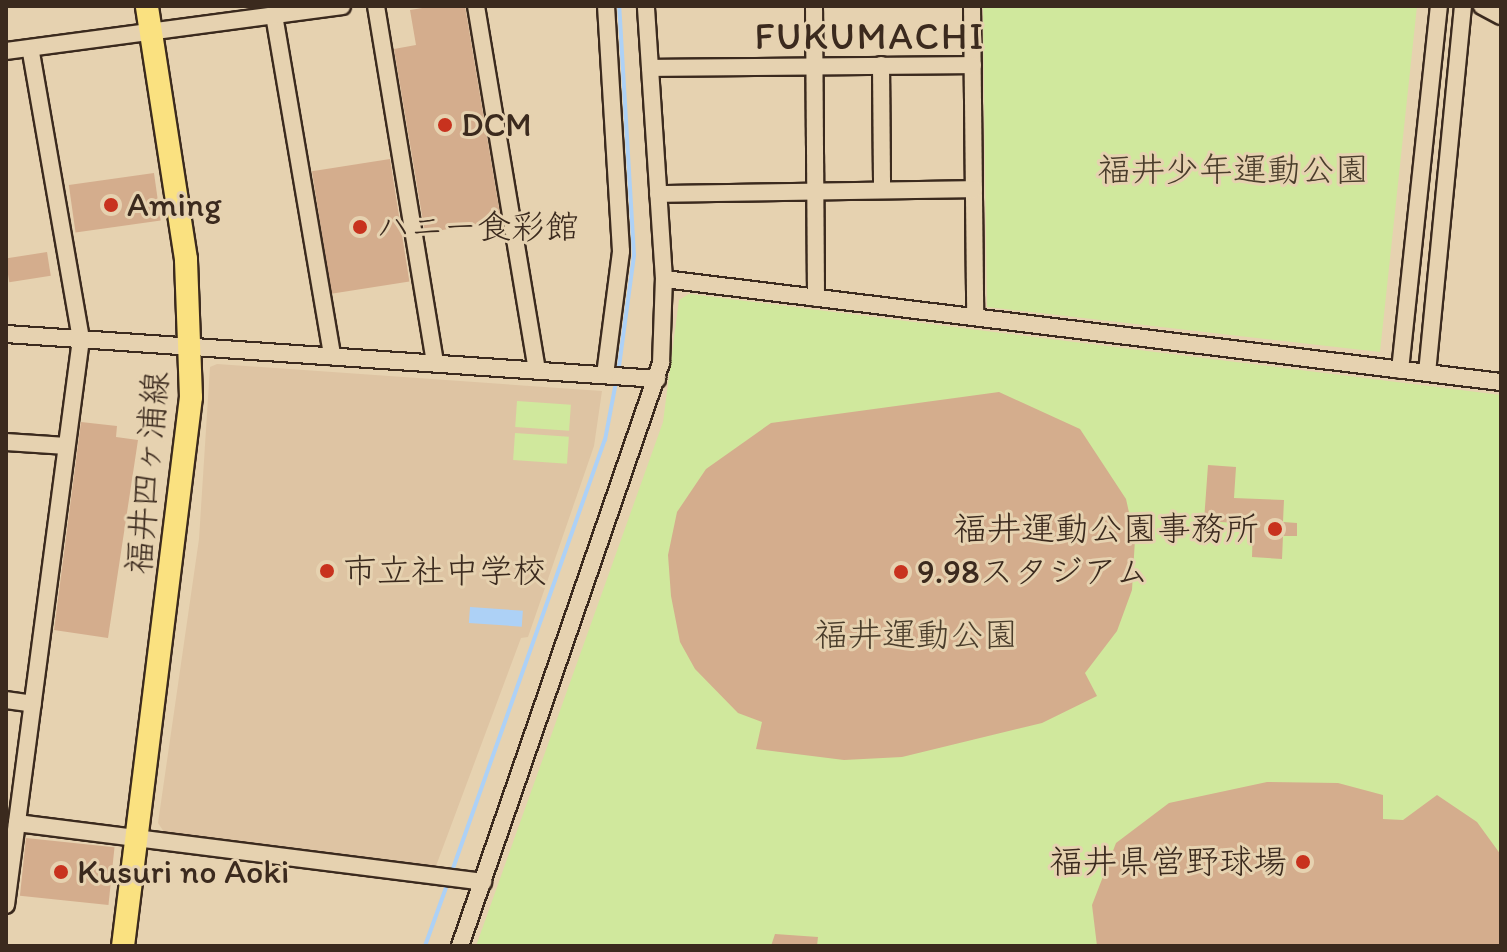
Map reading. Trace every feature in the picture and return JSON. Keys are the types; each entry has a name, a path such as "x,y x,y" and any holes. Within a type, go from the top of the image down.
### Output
{"main road":[{"name":"福井四ヶ浦線","path":"123,946 187,460 191,346 181,218 147,6"}],"street":[{"path":"6,51 342,6"},
{"path":"376,6 435,363"},
{"path":"476,6 537,371"},
{"path":"606,6 621,264 606,375"},
{"path":"460,946 657,379 664,279 646,6"},
{"path":"814,6 816,298"},
{"path":"972,6 975,317"},
{"path":"1400,370 1439,6"},
{"path":"1427,373 1463,6"},
{"path":"1482,6 1501,16"},
{"path":"274,15 332,356"},
{"path":"6,905 81,339 30,48"},
{"path":"881,65 882,190"},
{"path":"650,68 973,65"},
{"path":"658,194 974,189"},
{"path":"664,279 1501,382"},
{"path":"6,334 657,379"},
{"path":"6,442 66,446"},
{"path":"6,700 33,704"},
{"path":"17,823 483,882"}],"shaded area":[{"path":"217,364 602,391 594,446 528,637 521,638 436,866 166,835 158,823 199,539 210,367"}],"green space":[{"name":"福井少年運動公園","path":"983,6 1417,6 1380,352 987,307"},
{"name":"福井運動公園","path":"689,294 1501,395 1501,946 476,946 663,422 679,300"},
{"path":"517,401 571,405 569,431 515,427"},
{"path":"515,433 569,437 567,464 513,460"}],"water":[{"path":"470,607 523,611 522,627 469,623"}],"building":[{"path":"465,6 501,220 425,233 394,49 416,45 410,10"},
{"path":"390,159 409,281 331,294 312,171"},
{"path":"154,173 161,221 76,233 69,185"},
{"path":"47,252 51,276 9,282 6,258"},
{"name":"9.98スタジアム","path":"999,392 1080,429 1126,499 1135,539 1132,590 1117,631 1085,673 1097,696 1042,723 902,757 844,760 756,749 762,722 738,713 695,669 680,642 671,596 668,555 677,512 706,469 771,423"},
{"path":"81,422 117,426 116,437 138,440 108,638 54,630"},
{"path":"1208,465 1236,467 1234,498 1284,500 1283,522 1297,523 1297,536 1283,536 1282,559 1252,557 1253,524 1204,521"},
{"name":"福井県営野球場","path":"1267,782 1338,783 1383,795 1383,819 1403,820 1437,795 1477,822 1501,855 1501,946 1097,946 1092,905 1116,843 1169,803"},
{"path":"26,838 115,847 108,905 20,896"},
{"path":"775,934 818,937 817,946 771,946"}],"waterway":[{"path":"618,374 634,255 619,6"},
{"path":"451,874 605,440 616,382"},
{"path":"425,946 448,882"}],"place":[{"name":"DCM","path":"445,125"},
{"name":"Aming","path":"111,205"},
{"name":"ハニー食彩館","path":"360,227"},
{"name":"福井運動公園事務所","path":"1275,529"},
{"name":"市立社中学校","path":"327,571"},
{"name":"9.98スタジアム","path":"901,572"},
{"name":"福井県営野球場","path":"1303,862"},
{"name":"Kusuri no Aoki","path":"61,872"}],"district":[{"name":"FUKUMACHI","path":"870,37"}]}
